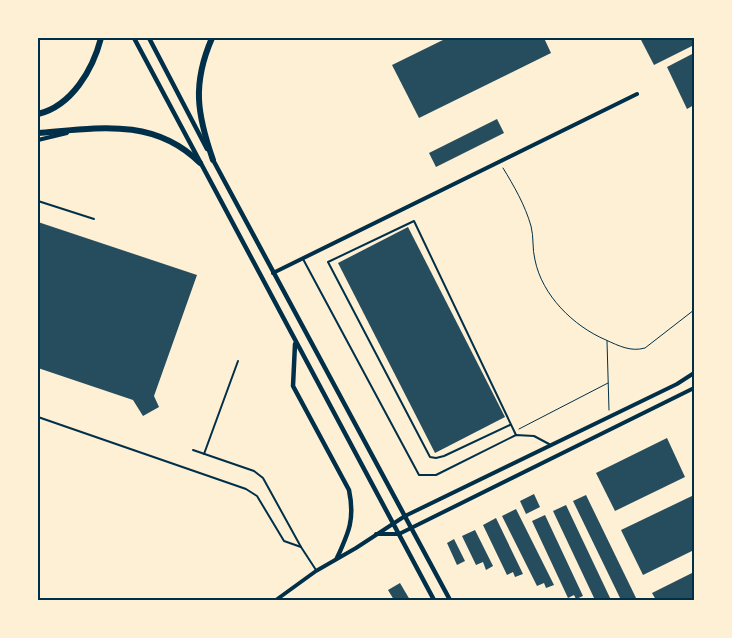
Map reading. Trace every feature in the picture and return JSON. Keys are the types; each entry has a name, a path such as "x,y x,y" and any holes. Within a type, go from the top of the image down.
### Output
{"highway":[{"path":"38,114 54,107 77,88 94,61 101,38"},
{"path":"212,38 199,77 198,108 201,125 213,160"},
{"path":"38,133 116,128 152,134 166,138 185,148 200,164"}],"street":[{"path":"134,38 295,343 434,600"},
{"path":"149,38 273,273 450,600"},
{"path":"273,273 637,94"},
{"path":"38,140 85,129"},
{"path":"295,343 293,386 349,490 352,522 337,558"},
{"path":"276,600 316,571 356,548 393,522 677,384 694,373"},
{"path":"376,534 399,534 694,388"}],"lane":[{"path":"38,201 94,219"},
{"path":"510,425 444,456 430,457 328,262 414,220 516,435"},
{"path":"303,259 419,475 436,475 516,435 534,436 550,445"},
{"path":"204,454 238,360"},
{"path":"38,417 246,488 256,496 284,541 301,547"},
{"path":"193,450 254,471 263,478 316,571"}],"path":[{"path":"500,162 522,202 531,227 535,261 544,285 554,302 575,320 607,340 636,351 645,348 694,310"},
{"path":"607,340 609,417"},
{"path":"514,432 608,383"}],"building":[{"path":"447,38 544,38 551,53 419,118 392,65"},
{"path":"640,38 694,38 694,45 654,65"},
{"path":"694,53 694,105 687,109 667,67"},
{"path":"497,119 504,133 436,167 429,153"},
{"path":"38,222 197,275 154,396 159,407 143,416 133,400 38,368"},
{"path":"408,227 505,417 435,453 338,263"},
{"path":"667,438 685,477 615,511 596,473"},
{"path":"534,494 540,507 526,514 520,501"},
{"path":"586,495 637,600 621,600 573,501"},
{"path":"694,495 694,550 643,575 621,530"},
{"path":"566,505 611,600 595,600 553,511"},
{"path":"516,509 554,585 546,588 544,583 537,586 502,516"},
{"path":"545,515 583,596 576,599 574,595 568,598 532,521"},
{"path":"496,518 523,574 515,577 513,572 507,575 483,525"},
{"path":"475,530 493,566 486,570 483,562 476,565 462,536"},
{"path":"454,539 465,561 457,565 447,543"},
{"path":"694,572 694,600 656,600 652,593"},
{"path":"400,583 410,600 394,600 388,590"}]}
